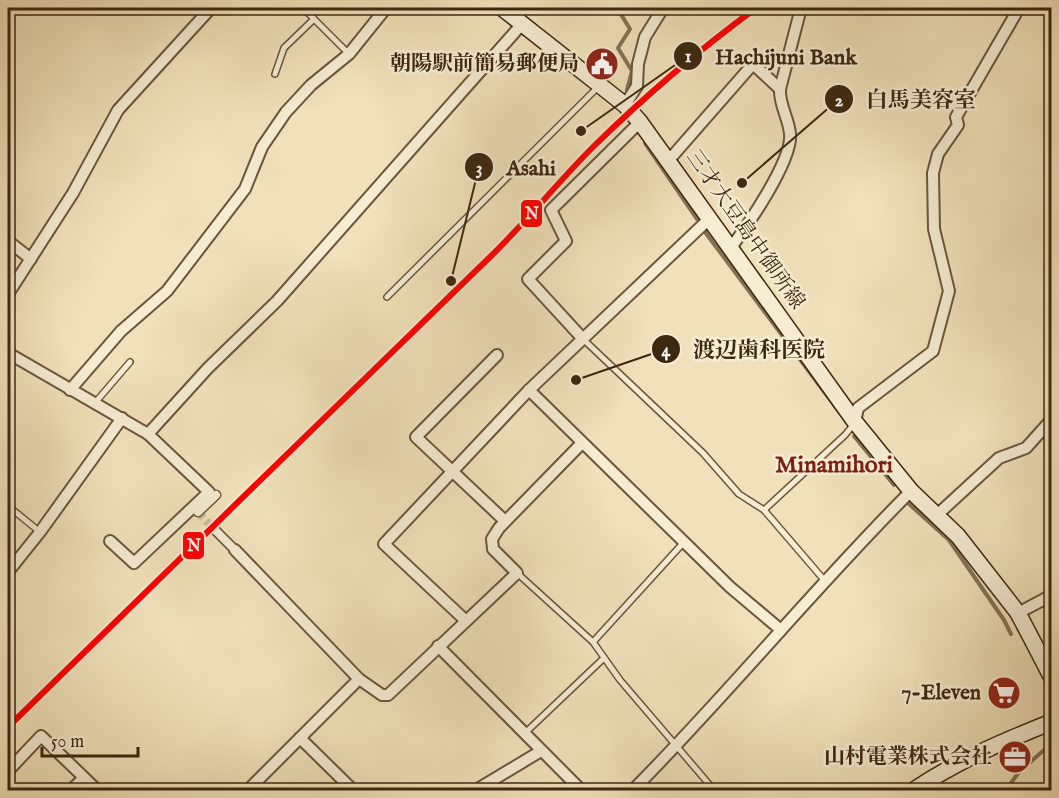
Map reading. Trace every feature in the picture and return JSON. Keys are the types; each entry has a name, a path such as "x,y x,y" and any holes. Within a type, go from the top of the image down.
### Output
{"main road":[{"name":"三才大豆島中御所線","path":"502,8 625,105 640,122 669,160 708,220 855,422 912,491 977,559 1018,613 1052,678"},
{"path":"914,790 941,772 992,746 1052,722"}],"street":[{"path":"8,294 73,193 118,110 211,8"},
{"path":"70,390 121,331 167,291 245,189 262,147 286,112 311,86 349,54 386,8"},
{"path":"625,105 637,86 638,64 645,37 663,8"},
{"path":"730,249 752,220 789,149 790,135 780,98 780,89 801,8"},
{"path":"855,422 858,408 933,351 949,291 934,229 933,173 938,154 958,125 957,117 1019,8"},
{"path":"148,434 208,368 277,302 522,24"},
{"path":"669,160 753,64 780,89"},
{"path":"583,339 528,279 566,241 551,210 640,122"},
{"path":"465,621 384,544 529,390 708,220"},
{"path":"8,242 31,260"},
{"path":"8,353 148,434 209,492 134,563 110,541"},
{"path":"497,355 416,437 505,521"},
{"path":"529,390 581,444 685,541 730,587 781,630"},
{"path":"8,572 40,532 122,418"},
{"path":"937,515 999,458 1026,448 1052,419"},
{"path":"216,531 359,679 381,695 388,696 517,573 493,549 492,539 505,521 581,444"},
{"path":"633,790 677,746 825,581 912,491"},
{"path":"198,512 216,495"},
{"path":"1018,613 1052,595"},
{"path":"438,646 581,790"},
{"path":"248,790 359,679"},
{"path":"8,771 41,736 97,790"},
{"path":"300,738 353,790"},
{"path":"476,790 541,751"},
{"path":"71,790 84,777"}],"lane":[{"path":"305,10 349,54"},
{"path":"274,74 284,48 314,19"},
{"path":"387,297 600,85"},
{"path":"583,339 703,453 739,494 764,510 825,581"},
{"path":"94,404 130,362"},
{"path":"764,510 845,435 855,422"},
{"path":"8,506 40,532"},
{"path":"593,642 685,541"},
{"path":"517,573 593,642 603,658 714,790"},
{"path":"524,734 603,658"}],"waterway":[{"path":"617,8 630,29 618,48 632,71 627,90"},
{"path":"645,143 697,219"},
{"path":"705,232 840,413"},
{"path":"854,436 894,485"},
{"path":"908,503 949,540 1004,620 1011,634"},
{"path":"1006,790 1019,772 1052,743"}],"tunnel":[{"path":"198,512 216,531"}],"transit line":[{"name":"N","path":"8,727 490,257 612,128 693,57 756,8"}],"place":[{"name":"朝陽駅前簡易郵便局","path":"602,64"},
{"name":"Hachijuni Bank","path":"581,131"},
{"name":"白馬美容室","path":"742,183"},
{"name":"Asahi","path":"451,281"},
{"name":"渡辺歯科医院","path":"576,380"},
{"name":"7-Eleven","path":"1004,693"},
{"name":"山村電業株式会社","path":"1015,757"}],"district":[{"name":"Minamihori","path":"834,465"}]}
